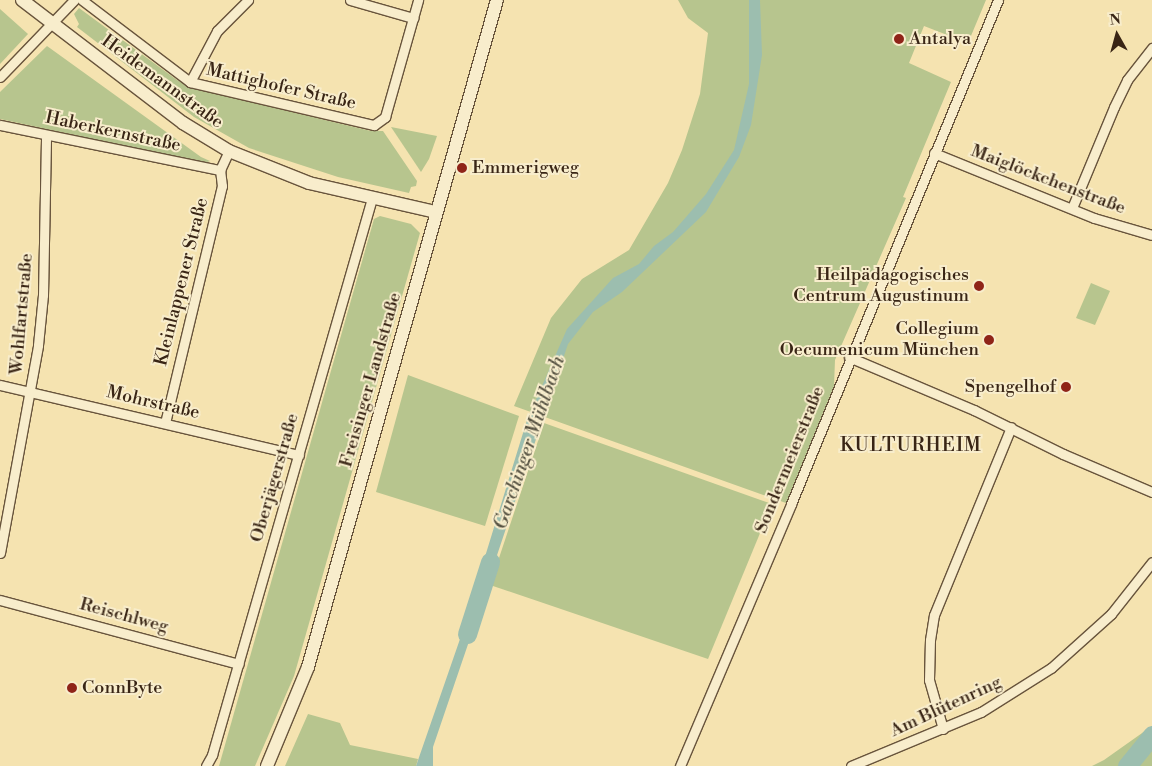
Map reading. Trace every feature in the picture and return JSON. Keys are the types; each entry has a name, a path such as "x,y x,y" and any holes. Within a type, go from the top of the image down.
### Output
{"main road":[{"name":"Heidemannstraße","path":"22,0 183,123 229,151 285,176 436,212"},
{"name":"Freisinger Landstraße","path":"266,766 308,667 497,0"}],"street":[{"path":"0,77 74,0"},
{"name":"Mattighofer Straße","path":"82,0 190,82 374,125 380,124 385,117 413,18"},
{"path":"190,82 217,31 248,0"},
{"path":"350,0 413,18 418,0"},
{"name":"Sondermeierstraße","path":"682,765 792,504 849,357 998,0"},
{"path":"1072,208 1127,80 1152,48"},
{"name":"Haberkernstraße","path":"0,125 220,170"},
{"name":"Wohlfartstraße","path":"0,553 31,391 43,295 46,134"},
{"name":"Kleinlappener Straße","path":"165,423 222,186 220,170 229,151"},
{"name":"Maiglöckchenstraße","path":"934,153 1072,208 1152,235"},
{"name":"Oberjägerstraße","path":"206,766 212,755 239,664 372,198"},
{"path":"849,357 1011,427 1063,454 1152,492"},
{"name":"Mohrstraße","path":"0,385 299,455"},
{"path":"943,728 929,680 930,640 934,616 1011,427"},
{"name":"Am Blütenring","path":"852,766 981,712 1051,668 1111,614 1152,562"},
{"name":"Reischlweg","path":"0,600 239,664"}],"green space":[{"path":"678,0 986,0 968,43 924,26 909,63 951,82 903,197 906,198 835,360 834,386 786,503 514,406 551,318 582,279 629,250 668,183 682,150 700,94 708,33 688,18"},
{"path":"79,8 177,80 192,88 371,131 383,131 417,181 416,186 411,187 409,193 338,177 249,148 194,117 77,27 79,24 74,14"},
{"path":"0,9 28,34 0,64"},
{"path":"47,46 201,157 210,161 204,163 0,119 0,92"},
{"path":"391,127 437,136 429,159 421,172"},
{"path":"380,216 411,224 420,233 294,676 255,766 219,766 374,219"},
{"path":"1091,283 1110,291 1095,325 1076,318"},
{"path":"408,375 519,416 485,526 376,492"},
{"path":"544,423 772,504 708,659 490,585"},
{"path":"308,714 340,723 350,745 418,759 416,766 285,766"},
{"path":"1152,726 1152,766 1092,766 1104,760"}],"water":[{"path":"749,0 760,0 762,55 751,125 739,157 706,212 622,292 593,312 568,344 486,588 476,586 527,420 567,329 613,278 639,264 654,246 673,232 706,194 734,150 749,84"},
{"path":"468,608 479,612 433,747 433,766 416,766 460,639"}],"waterway":[{"name":"Garchinger Mühlbach","path":"467,634 490,562"},
{"path":"1127,766 1152,735"}],"place":[{"name":"Antalya","path":"899,39"},
{"name":"Emmerigweg","path":"462,168"},
{"name":"Heilpädagogisches Centrum Augustinum","path":"979,286"},
{"name":"Collegium Oecumenicum München","path":"989,340"},
{"name":"Spengelhof","path":"1066,387"},
{"name":"ConnByte","path":"72,688"}],"district":[{"name":"KULTURHEIM","path":"911,446"}]}
